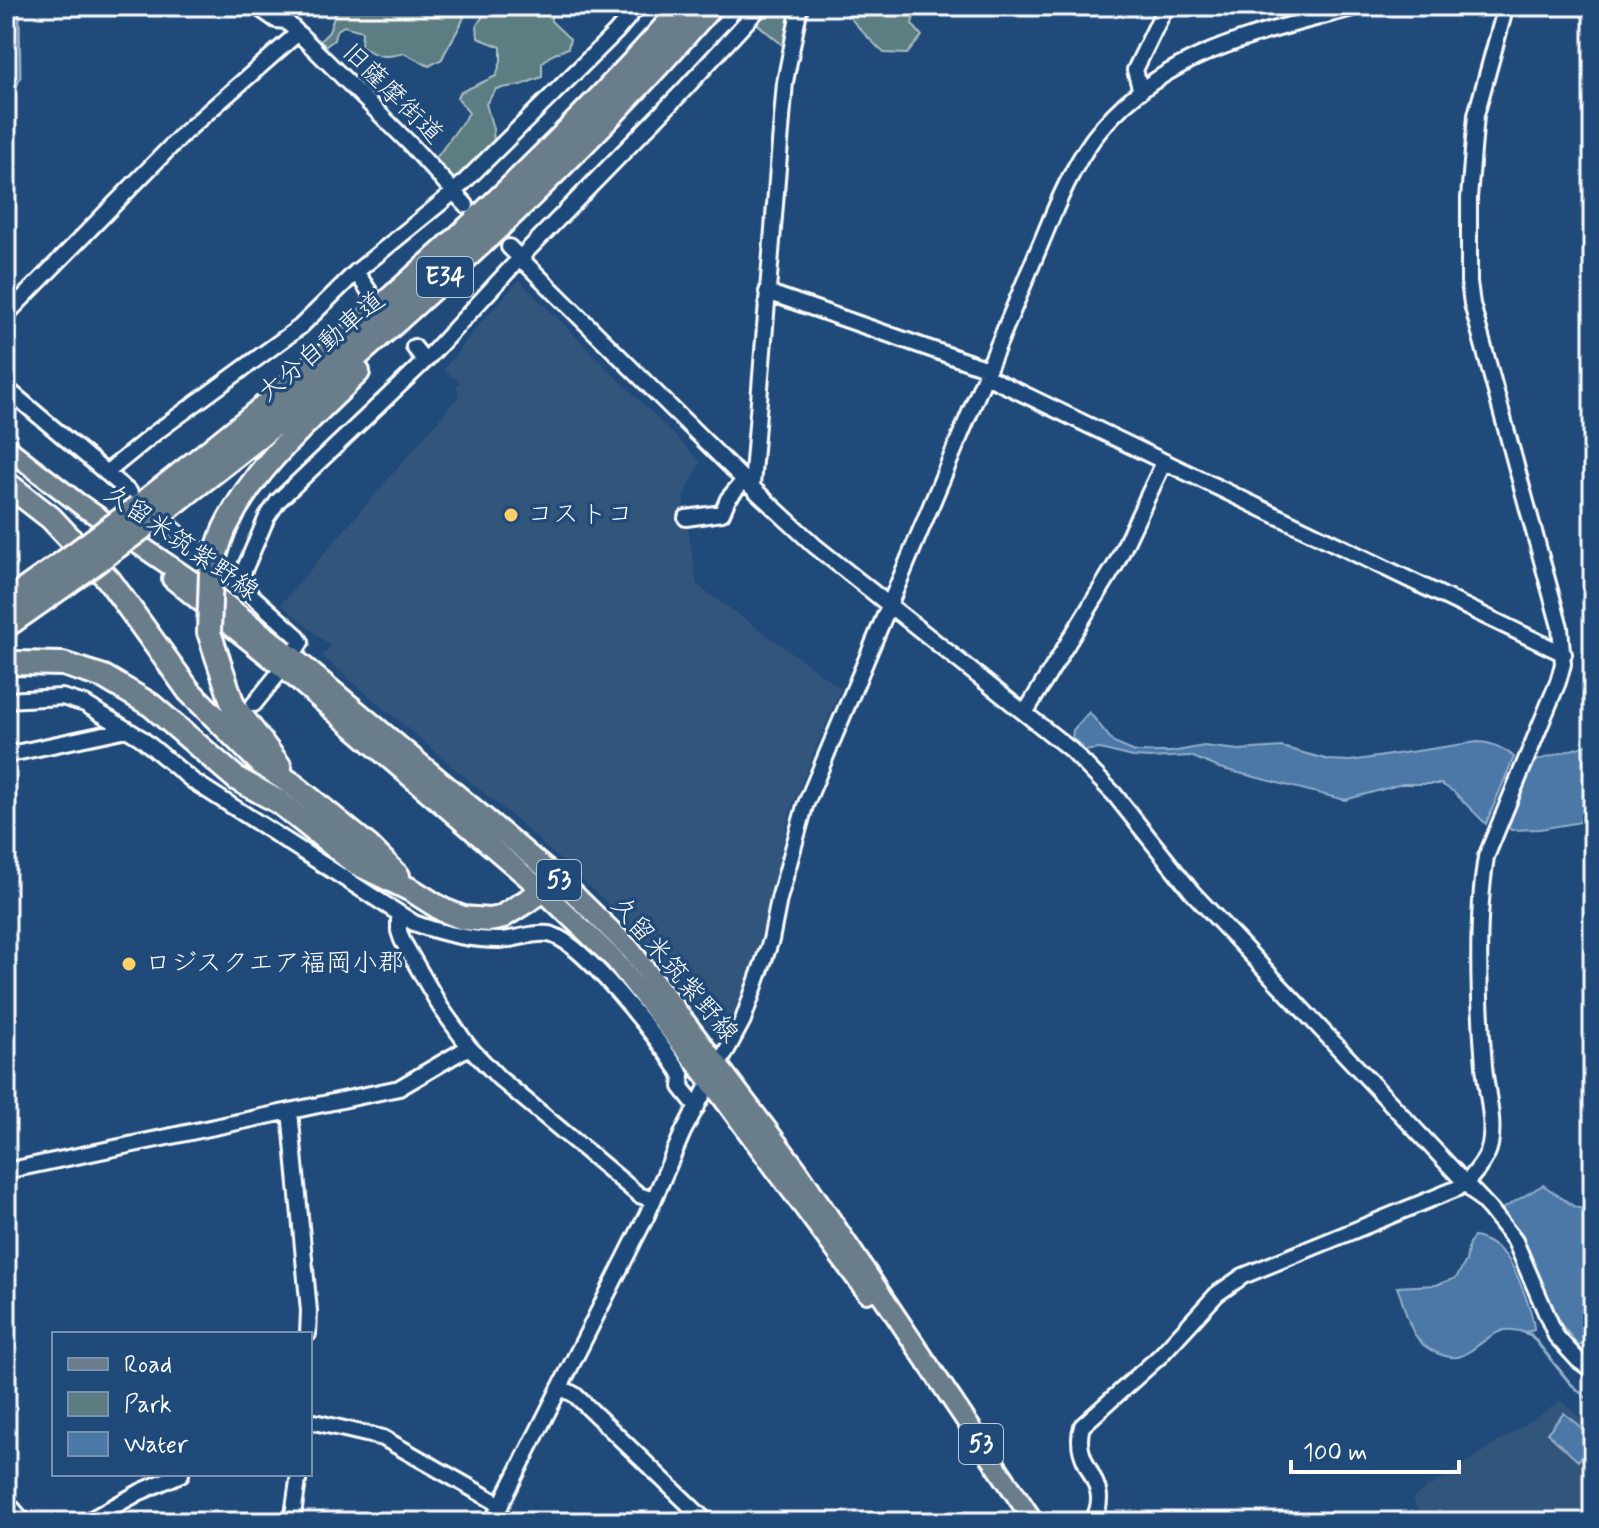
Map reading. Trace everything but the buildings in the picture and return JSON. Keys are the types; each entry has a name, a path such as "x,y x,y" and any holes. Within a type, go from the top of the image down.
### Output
{"highway":[{"name":"大分自動車道","path":"147,511 434,261 572,126 684,6"},
{"name":"大分自動車道","path":"6,626 69,571 147,511 365,350 486,239 711,6"},
{"path":"285,793 233,705 209,632 213,565 226,526 260,474 281,449 419,312 486,239"},
{"path":"6,483 51,518 109,580 189,691 262,764 285,793"},
{"path":"6,499 35,518 101,588 174,689 354,862 463,918 489,920 512,912 553,887"},
{"name":"大分自動車道","path":"6,603 69,571"},
{"path":"6,593 69,571"},
{"path":"6,666 16,663 63,664 104,677 151,705 237,779 285,793"}],"main road":[{"name":"久留米筑紫野線","path":"6,447 78,503 223,602 287,662 630,949 715,1073 797,1169 1034,1522"}],"street":[{"name":"旧薩摩街道","path":"256,6 276,20 286,21 410,144 466,205"},
{"path":"274,6 286,21"},
{"path":"106,473 155,433 300,327 356,272 454,192 616,32 638,6"},
{"path":"239,582 267,517 278,501 425,361 761,6"},
{"path":"686,518 722,513 728,499 748,483 785,82 800,6"},
{"path":"1141,91 1135,70 1166,6"},
{"path":"492,1522 653,1200 676,1146 743,1020 761,973 805,806 1075,168 1094,138 1141,91 1172,68 1207,52 1360,6"},
{"path":"1092,1522 1101,1502 1100,1493 1080,1453 1078,1439 1082,1426 1160,1356 1217,1294 1243,1276 1443,1196 1466,1182 1489,1149 1492,1132 1484,1065 1481,999 1482,885 1486,857 1558,682 1564,654 1560,627 1472,304 1469,282 1469,198 1476,115 1506,6"},
{"path":"6,315 184,133 298,33"},
{"path":"509,247 815,546 1071,750 1114,794 1192,892 1466,1182 1515,1241 1556,1336 1593,1371"},
{"path":"356,272 369,291"},
{"path":"767,292 987,373 1164,462 1564,654"},
{"path":"414,347 425,361"},
{"path":"6,388 147,511 213,565 239,582 246,593 296,635 301,642 254,704"},
{"path":"1025,713 1116,564 1164,462"},
{"path":"6,700 62,697 85,704 141,738 193,781 414,923 447,935 499,940 545,933 557,936 598,970 631,1006 679,1071 681,1087 697,1107"},
{"path":"6,755 127,729"},
{"path":"193,781 204,761"},
{"path":"399,915 402,940 441,1008 469,1047 499,1078 639,1195 653,1200"},
{"path":"6,1171 399,1088 469,1047"},
{"path":"290,1111 309,1311 308,1332"},
{"path":"560,1387 575,1395 707,1522"},
{"path":"312,1421 383,1438 501,1505"},
{"path":"86,1522 176,1476"},
{"path":"292,1522 299,1476"},
{"path":"6,1501 24,1522"}],"shaded area":[{"path":"519,280 701,462 683,497 697,585 841,688 791,809 761,935 728,1026 708,1028 679,986 607,903 522,825 322,656 330,646 281,604 459,396 456,387 460,382 443,370"},
{"path":"1561,1401 1593,1429 1593,1522 1423,1522 1412,1498"}],"green space":[{"path":"325,6 467,6 442,59 429,66 404,53 376,55 361,45 362,31 344,26 336,31 334,40 326,46 320,41 329,32 336,11"},
{"path":"484,6 550,6 551,21 570,39 568,48 542,63 542,77 521,85 496,89 486,104 494,142 454,179 444,175 436,158 469,113 457,97 461,92 496,76 501,61 501,47 478,38 477,25 485,13"},
{"path":"769,6 796,6 787,49 755,22"},
{"path":"841,6 920,6 916,8 912,24 922,36 907,54 884,53"}],"water":[{"path":"1089,712 1114,743 1135,752 1171,752 1204,746 1239,750 1282,747 1329,760 1350,761 1477,742 1497,746 1514,757 1486,824 1454,792 1441,784 1402,784 1345,800 1219,768 1191,756 1150,758 1100,749 1083,751 1082,746 1072,738 1073,730"},
{"path":"1593,743 1593,820 1540,829 1511,830 1506,825 1529,770 1538,760"},
{"path":"1543,1185 1575,1207 1583,1209 1593,1203 1593,1337 1579,1346 1559,1322 1530,1254 1502,1209"},
{"path":"1474,1237 1492,1244 1507,1258 1531,1312 1534,1330 1504,1330 1461,1356 1446,1356 1427,1348 1414,1334 1397,1287 1436,1285 1456,1278"},
{"path":"1564,1413 1593,1438 1593,1444 1578,1461 1547,1433"}],"waterway":[{"path":"6,113 20,77 19,6"},
{"path":"1521,1331 1531,1335 1570,1383 1593,1404"}],"tunnel":[{"path":"369,291 414,347"}],"place":[{"name":"コストコ","path":"511,515"},
{"name":"ロジスクエア福岡小郡","path":"129,964"}]}
